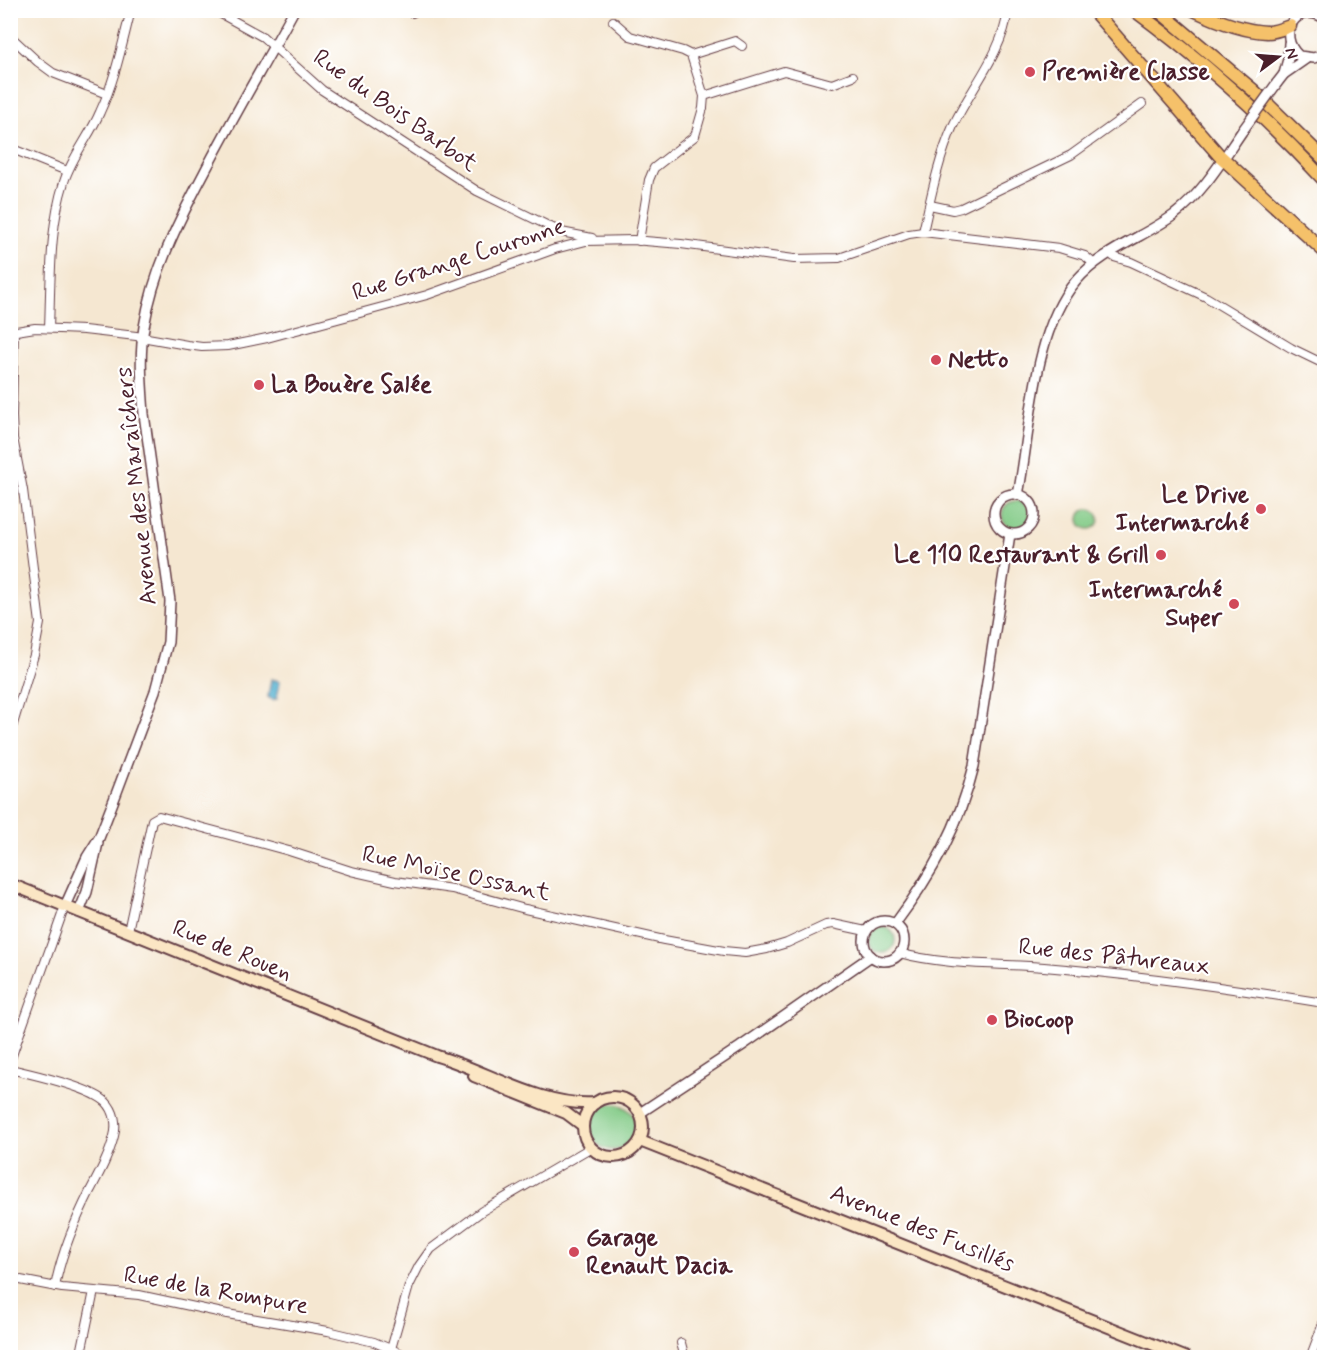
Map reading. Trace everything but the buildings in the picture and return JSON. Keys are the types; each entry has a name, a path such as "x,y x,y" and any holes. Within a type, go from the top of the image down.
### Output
{"highway":[{"path":"1093,10 1223,159 1324,251"},
{"path":"1134,10 1236,93 1324,180"},
{"path":"1158,10 1253,90 1324,159"},
{"path":"1194,10 1230,24 1261,31 1275,31 1293,18"}],"main road":[{"name":"Rue de Rouen","path":"10,884 541,1096 571,1103 595,1103"},
{"name":"Rue de Rouen","path":"437,1056 456,1069 566,1113 582,1125"},
{"path":"607,1097 616,1097 634,1105 640,1113 643,1122 640,1141 629,1153 613,1158 597,1154 590,1148 583,1134 582,1125 588,1109 595,1103 607,1097"},
{"name":"Avenue des Fusillés","path":"640,1141 1187,1358"}],"street":[{"path":"50,328 55,216 67,171 100,114 114,75 131,10"},
{"name":"Rue du Bois Barbot","path":"213,10 263,37 322,90 467,185 561,232 603,240"},
{"name":"Avenue des Maraîchers","path":"79,912 93,870 99,838 155,691 169,631 170,601 144,414 143,337 155,281 177,224 243,98 294,10"},
{"path":"408,10 412,13 418,10"},
{"path":"924,232 934,184 952,129 997,45 1008,10"},
{"path":"1284,74 1288,59 1288,34 1293,18 1312,12 1324,18"},
{"path":"613,21 630,36 691,55 735,41 742,46"},
{"path":"10,36 53,73 107,94"},
{"path":"1289,43 1299,56 1314,58 1324,54"},
{"path":"639,241 649,180 654,168 694,136 704,96 691,55"},
{"path":"1018,495 1044,345 1056,313 1066,295 1077,280 1094,264 1176,214 1194,196 1223,159 1284,74 1307,58"},
{"path":"704,96 784,71 832,84 853,76"},
{"path":"930,205 953,210 1039,171 1086,146 1142,104"},
{"path":"10,148 67,171"},
{"path":"561,232 567,245"},
{"name":"Rue Grange Couronne","path":"12,331 50,328 84,330 202,347 228,346 267,338 438,292 567,245 603,240 681,244 794,259 839,258 909,234 924,232 1059,248 1085,256 1094,264"},
{"path":"1110,253 1114,257 1131,262 1206,297 1291,348 1324,364"},
{"path":"10,734 34,655 40,623 14,438 12,331"},
{"path":"1018,495 1031,503 1034,511 1033,519 1028,529 1017,534 1010,534 999,527 994,514 996,507 1004,497 1018,495"},
{"path":"895,924 923,885 954,828 965,800 974,766 1010,534"},
{"name":"Rue Moïse Ossant","path":"128,932 152,820 159,816 289,851 351,871 395,881 452,889 544,913 724,951 746,953 767,949 833,924 866,931"},
{"name":"Avenue des Maraîchers","path":"65,906 87,856 99,838"},
{"path":"11,1060 65,906"},
{"path":"880,921 895,924 902,931 904,938 903,947 899,953 889,960 879,960 871,956 864,942 866,931 874,923 880,921"},
{"name":"Rue des Pâtureaux","path":"899,953 950,963 1043,967 1190,984 1324,1003"},
{"path":"640,1113 871,956"},
{"path":"10,1069 99,1096 112,1110 115,1123 114,1136 106,1158 72,1233 55,1287"},
{"path":"391,1349 409,1286 419,1266 432,1249 482,1211 590,1148"},
{"name":"Rue de la Rompure","path":"10,1278 55,1287 139,1296 227,1314 294,1324 357,1338 412,1358"},
{"path":"80,1358 94,1292"},
{"path":"1310,1358 1324,1321"},
{"path":"681,1343 685,1358"}],"green space":[{"path":"1016,501 1026,505 1030,515 1026,525 1016,529 1006,525 1002,515 1006,505"},
{"path":"1089,509 1096,512 1099,519 1096,526 1089,529 1082,526 1079,519 1082,512"},
{"path":"882,927 891,931 895,940 891,949 882,953 873,949 869,940 873,931"},
{"path":"613,1104 629,1111 636,1127 629,1143 613,1150 597,1143 590,1127 597,1111"}],"water":[{"path":"271,679 280,681 277,698 273,700 268,697"}],"place":[{"name":"Première Classe","path":"1030,72"},
{"name":"Netto","path":"936,360"},
{"name":"La Bouère Salée","path":"259,385"},
{"name":"Le Drive Intermarché","path":"1261,509"},
{"name":"Le 110 Restaurant & Grill","path":"1161,555"},
{"name":"Intermarché Super","path":"1234,604"},
{"name":"Biocoop","path":"992,1020"},
{"name":"Garage Renault Dacia","path":"574,1252"}]}
